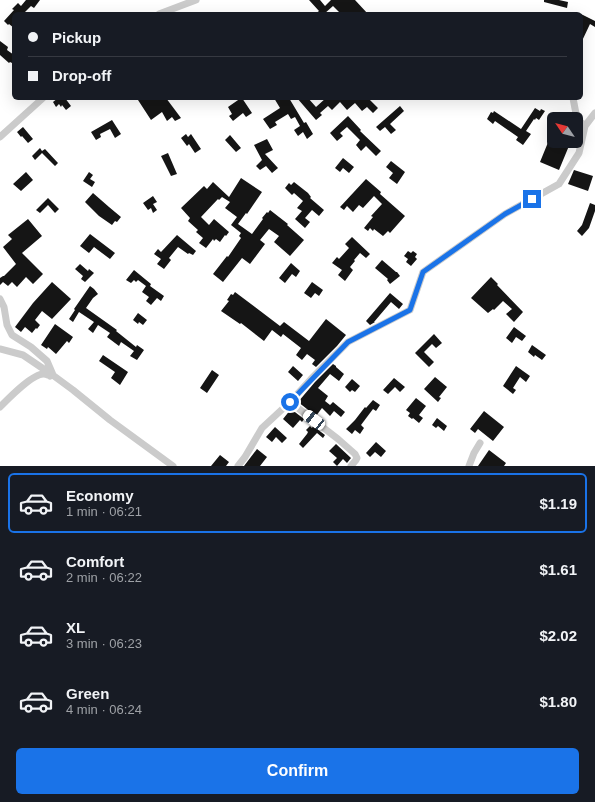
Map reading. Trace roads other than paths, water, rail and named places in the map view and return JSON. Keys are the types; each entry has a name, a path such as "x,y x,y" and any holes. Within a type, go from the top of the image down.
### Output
{"street":[{"path":"164,12 196,0"},
{"path":"0,137 41,100"},
{"path":"574,100 577,118 585,126"},
{"path":"238,466 262,428 290,402 348,342 410,310 423,272 505,214 559,184 579,153 585,126 595,113"},
{"path":"0,299 4,306 7,324 12,335 31,347 47,361 55,377"},
{"path":"0,349 23,355 73,390 110,420 173,466"},
{"path":"0,406 31,379 44,374 55,377"},
{"path":"290,402 355,454 357,458 351,466"},
{"path":"469,466 480,443"}]}
